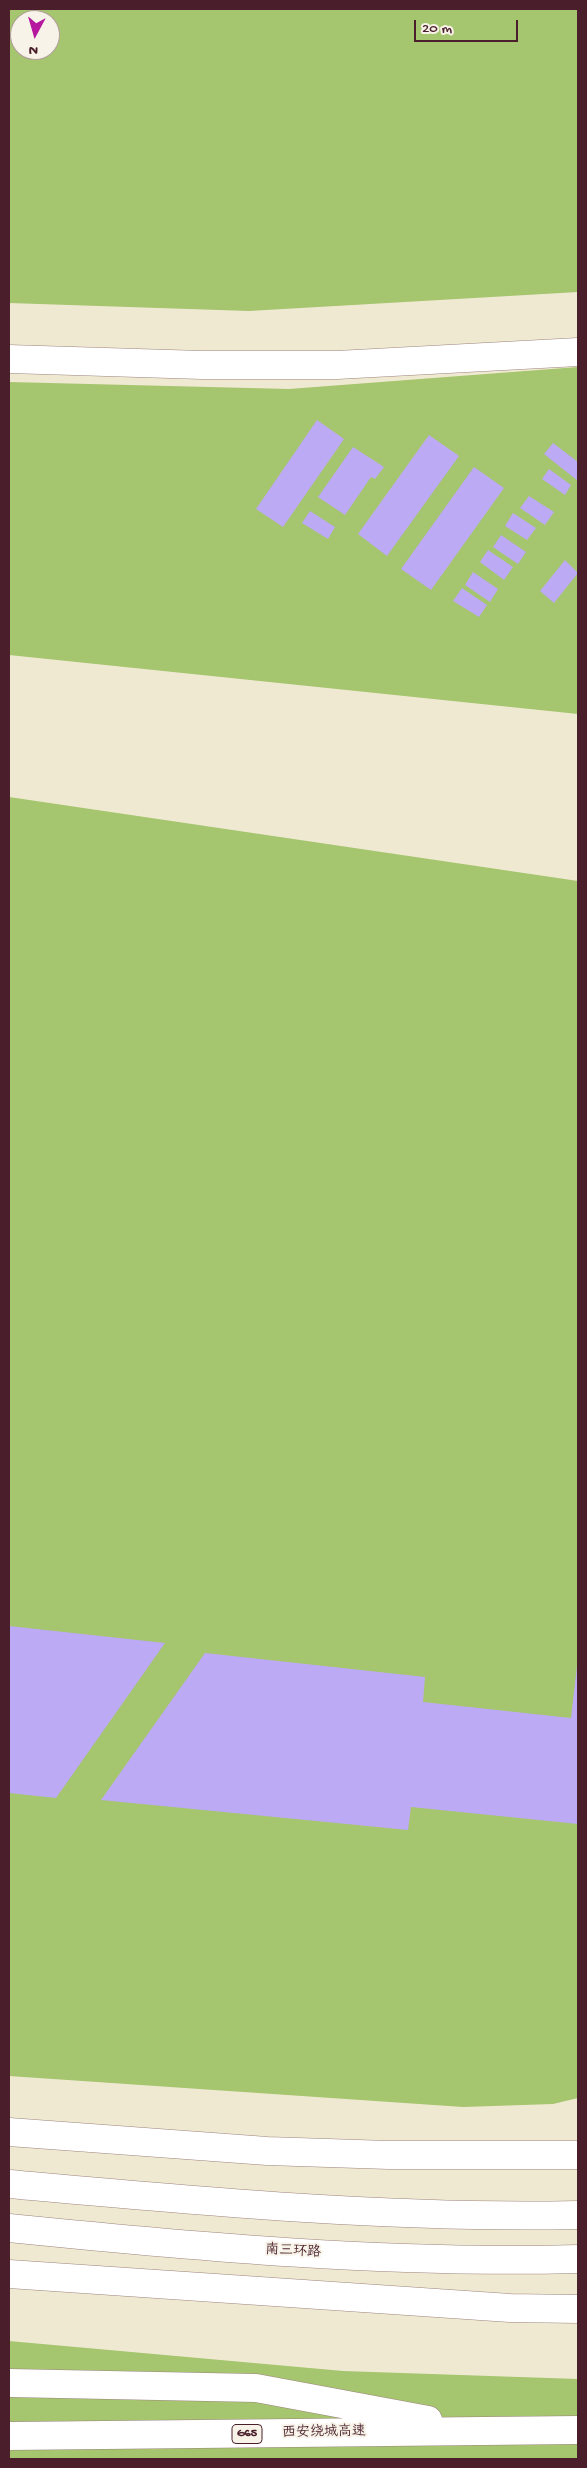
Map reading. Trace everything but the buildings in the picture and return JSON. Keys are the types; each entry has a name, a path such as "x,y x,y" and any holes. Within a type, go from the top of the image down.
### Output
{"main road":[{"path":"9,359 202,365 338,365 578,352"},
{"path":"9,2132 267,2151 389,2155 578,2156"},
{"path":"9,2184 276,2208 505,2217 578,2216"},
{"name":"南三环路","path":"9,2228 205,2248 484,2262 578,2259"},
{"path":"9,2274 510,2308 578,2308"},
{"path":"9,2383 256,2388 486,2431"},
{"name":"西安绕城高速","path":"9,2436 578,2430"}],"green space":[{"path":"9,9 578,9 578,292 249,311 9,303"},
{"path":"578,367 578,714 9,655 9,382 289,389"},
{"path":"9,797 578,881 578,2098 553,2104 463,2107 9,2076"},
{"path":"9,2341 343,2371 578,2379 578,2459 9,2459"}]}
